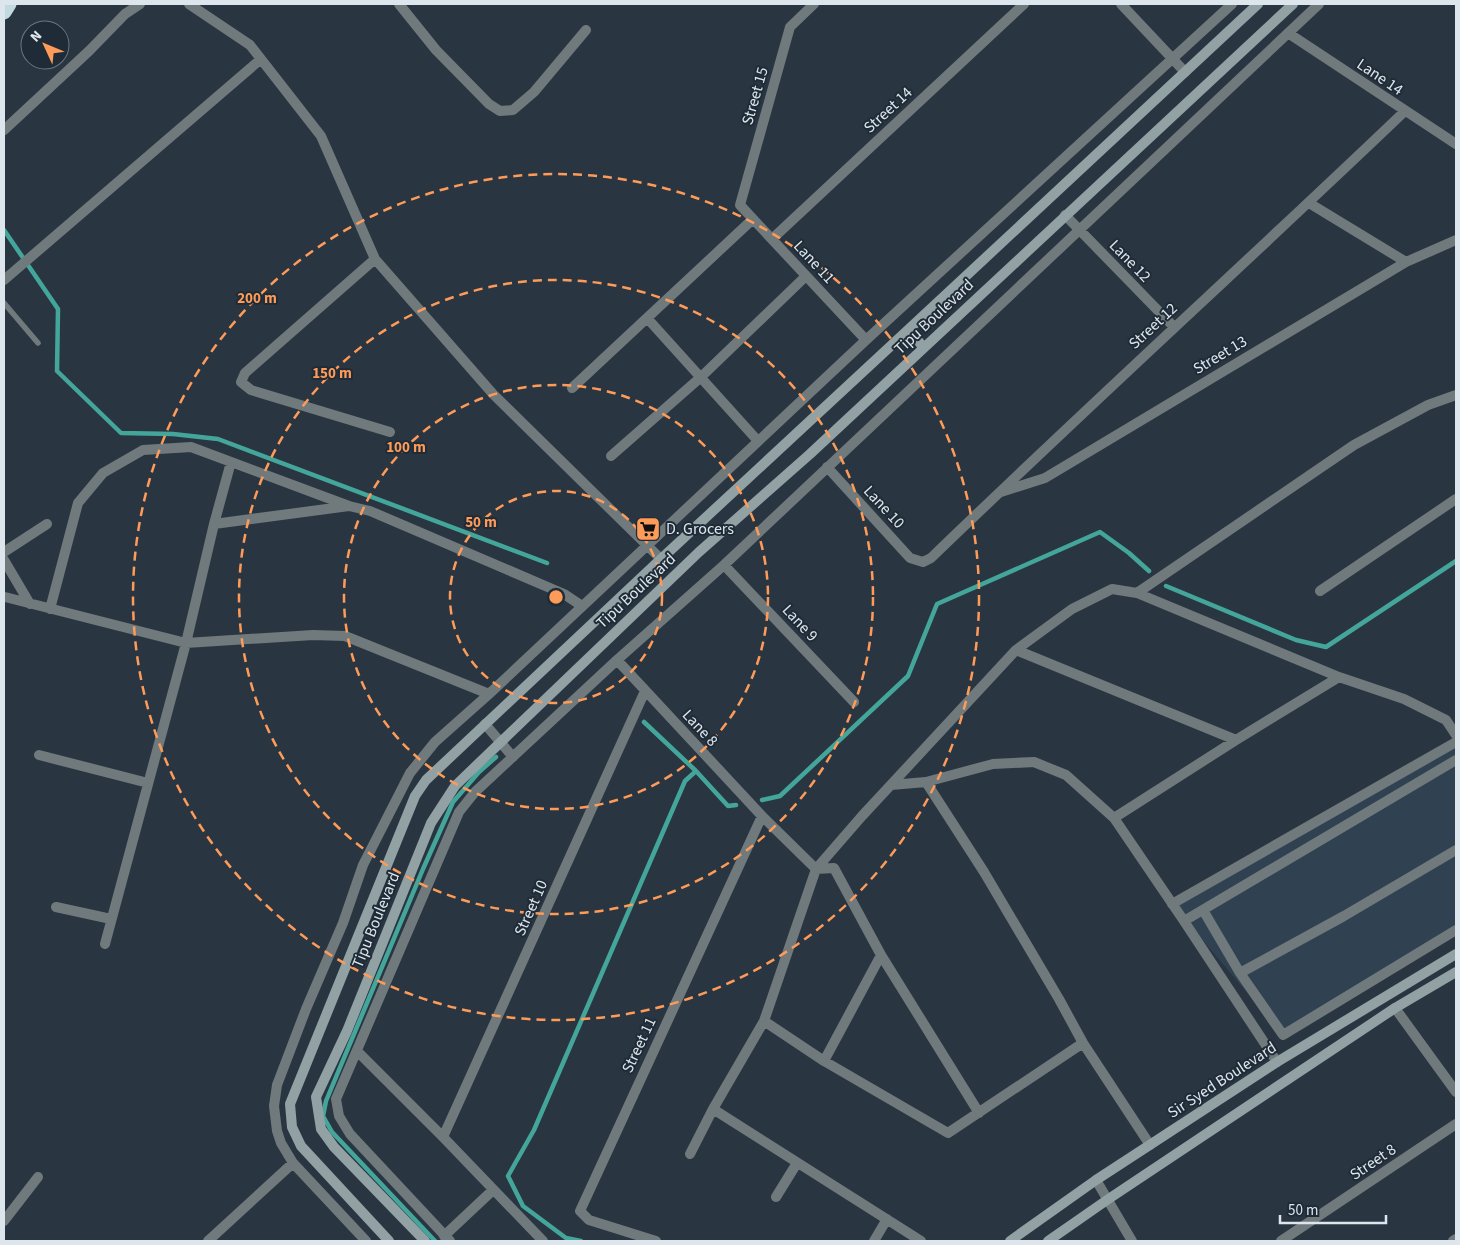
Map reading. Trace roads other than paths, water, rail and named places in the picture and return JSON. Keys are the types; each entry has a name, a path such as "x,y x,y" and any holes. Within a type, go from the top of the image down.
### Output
{"highway":[{"path":"4,12 9,4"}],"street":[{"path":"4,130 90,51 125,14 140,4"},
{"path":"189,4 250,45 321,136 375,259 493,394 661,558"},
{"path":"399,4 436,50 489,104 500,111 513,110 534,92 586,30"},
{"name":"Street 15","path":"740,205 790,27 814,4"},
{"name":"Street 14","path":"772,239 1024,4"},
{"path":"1121,4 1185,72"},
{"path":"366,1241 293,1163 281,1143 277,1131 274,1106 277,1085 343,923 363,864 410,773 435,742 489,694 866,340 1232,4"},
{"name":"Tipu Boulevard","path":"389,1241 302,1146 292,1127 290,1104 414,796 426,780 661,558 1258,4"},
{"name":"Tipu Boulevard","path":"425,1241 334,1147 321,1129 316,1097 347,1031 431,823 455,786 699,552 810,454 1294,4"},
{"path":"493,1190 447,1238 350,1134 339,1116 336,1099 459,812 475,792 512,757 724,565 1319,4"},
{"name":"Lane 14","path":"1288,33 1456,144"},
{"path":"5,276 56,236 261,59"},
{"name":"Street 12","path":"923,562 931,558 1405,111"},
{"path":"1309,203 1406,262"},
{"name":"Lane 11","path":"740,205 866,340"},
{"name":"Lane 12","path":"1065,215 1174,327"},
{"path":"572,388 753,219"},
{"name":"Street 13","path":"998,493 1045,478 1406,262 1456,240"},
{"path":"375,259 245,373 241,382 251,390 390,432"},
{"path":"611,456 701,377 806,276"},
{"path":"647,318 758,441"},
{"path":"909,329 924,347"},
{"path":"1137,593 1354,445 1428,405 1456,395"},
{"path":"50,609 78,503 103,473 143,450 191,447 349,506 370,512 564,594 582,606"},
{"path":"105,944 186,643 214,524 231,462"},
{"name":"Lane 10","path":"827,467 910,558 923,562"},
{"path":"1320,591 1456,499"},
{"path":"214,524 349,506"},
{"path":"4,552 47,524"},
{"path":"4,560 30,604"},
{"name":"Lane 9","path":"724,565 854,702"},
{"path":"690,1154 764,1021 816,869 1016,650 1072,609 1112,589 1137,593 1340,677 1404,699 1446,720 1456,735"},
{"path":"5,598 186,643 313,635 345,636 489,694"},
{"path":"1016,650 1236,740"},
{"name":"Lane 8","path":"617,660 762,816 816,869"},
{"path":"1114,818 1236,740 1340,677"},
{"name":"Street 10","path":"443,1137 646,691"},
{"path":"485,724 512,757"},
{"path":"1172,904 1456,742"},
{"path":"39,755 148,783"},
{"path":"1184,921 1456,760"},
{"path":"891,785 926,782 993,764 1034,762 1066,775 1114,818 1277,1062"},
{"path":"926,782 984,872 1083,1043 1150,1144"},
{"name":"Street 11","path":"656,1241 589,1220 580,1211 762,816"},
{"path":"1240,973 1290,947 1456,850"},
{"path":"816,869 834,868 881,955 979,1113"},
{"path":"56,907 111,919"},
{"path":"1202,910 1240,973 1283,1035 1456,930"},
{"name":"Sir Syed Boulevard","path":"1010,1241 1096,1180 1277,1062 1456,954"},
{"path":"824,1061 881,955"},
{"path":"1048,1241 1395,1008 1456,972"},
{"path":"1395,1008 1456,1092"},
{"path":"764,1021 824,1061 948,1133 1083,1043"},
{"path":"1321,1036 1331,1051"},
{"path":"357,1051 543,1241"},
{"path":"713,1110 921,1241"},
{"name":"Street 8","path":"1281,1241 1456,1124"},
{"path":"208,1241 293,1163"},
{"path":"776,1197 797,1163"},
{"path":"4,1221 38,1177"},
{"path":"1096,1180 1132,1241"},
{"path":"874,1241 887,1219"}],"lane":[{"path":"4,303 38,343"}],"waterway":[{"path":"4,230 58,309 57,371 121,433 173,434 218,439 547,563"},
{"path":"762,800 780,796 908,676 937,604 1100,532 1129,553 1149,571"},
{"path":"1166,586 1296,640 1326,647 1456,561"},
{"path":"644,722 696,771 728,806 736,805"},
{"path":"435,1241 332,1132 323,1116 326,1101 453,802 479,772 496,757"},
{"path":"581,1241 566,1238 523,1206 508,1176 534,1130 685,781 696,771"}],"place":[{"name":"D. Grocers","path":"648,529"}]}
